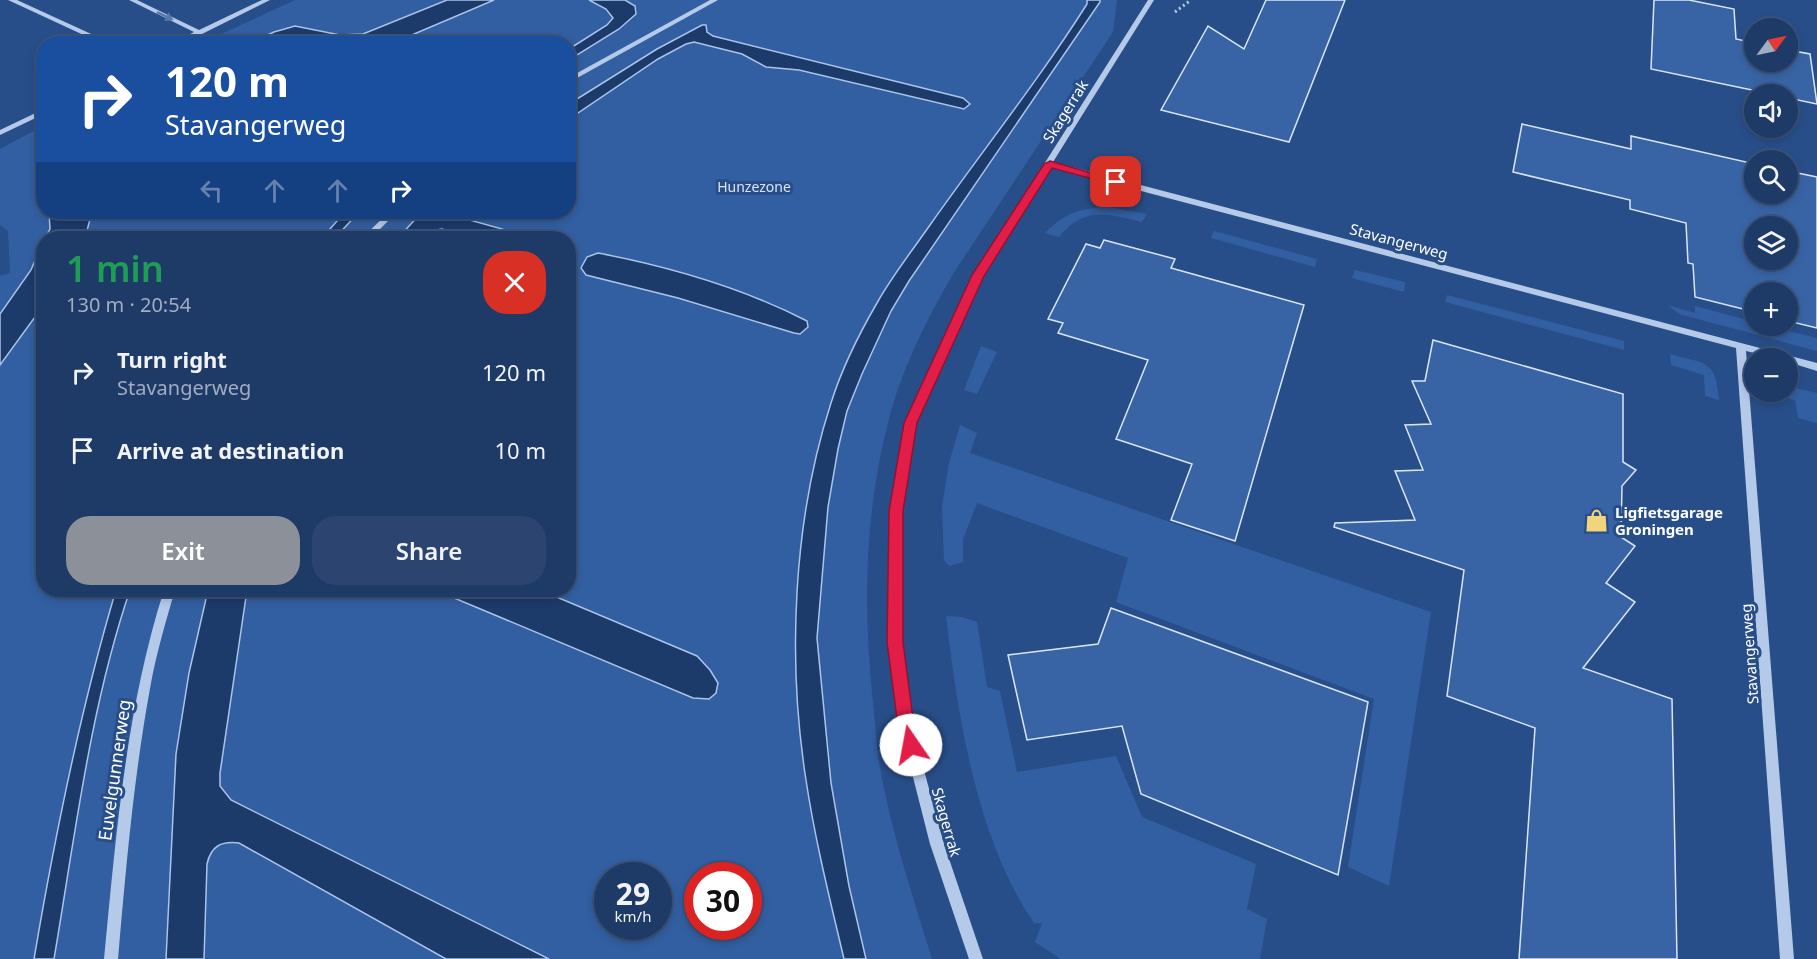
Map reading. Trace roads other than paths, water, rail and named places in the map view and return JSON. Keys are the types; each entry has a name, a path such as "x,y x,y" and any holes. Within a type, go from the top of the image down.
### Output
{"street":[{"path":"10,0 92,36"},
{"path":"132,0 198,32"},
{"path":"190,36 267,0"},
{"path":"576,77 716,0"},
{"name":"Skagerrak","path":"976,959 936,844 906,726 895,642 896,511 911,423 978,275 1050,164 1151,0"},
{"path":"0,133 36,115"},
{"name":"Stavangerweg","path":"1050,164 1745,348"},
{"path":"373,231 386,219"},
{"name":"Stavangerweg","path":"1741,347 1786,959"},
{"name":"Stavangerweg","path":"1798,362 1817,367"},
{"name":"Euvelgunnerweg","path":"111,959 125,804 142,696 167,597"}],"place":[{"name":"Ligfietsgarage Groningen","path":"1597,521"}],"park label":[{"name":"Hunzezone","path":"754,186"}]}
